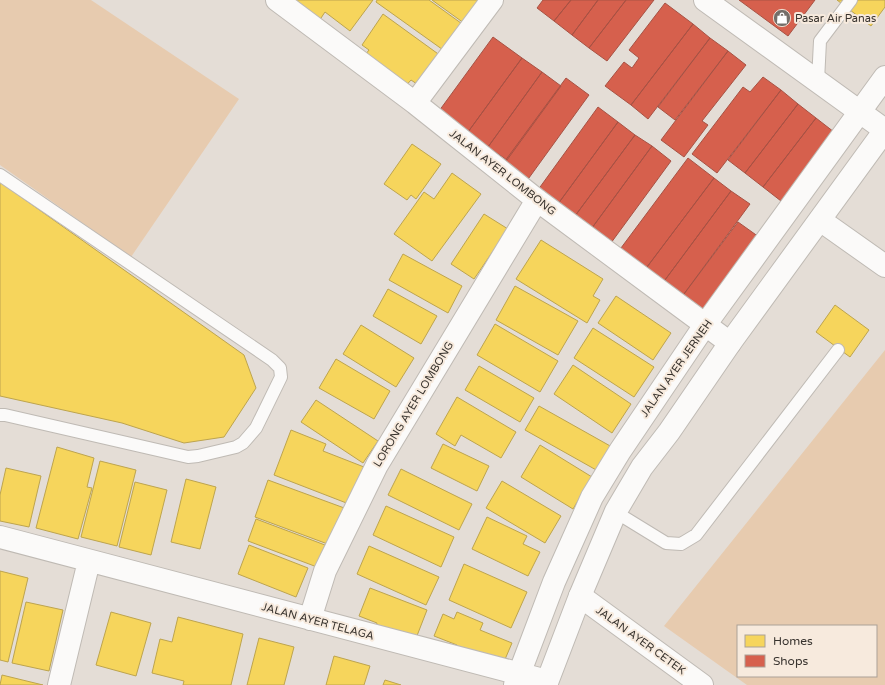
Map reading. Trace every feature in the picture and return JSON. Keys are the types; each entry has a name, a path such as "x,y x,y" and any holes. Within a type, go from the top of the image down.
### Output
{"street":[{"name":"JALAN AYER LOMBONG","path":"277,0 415,103 537,200 730,343"},
{"path":"415,103 492,0"},
{"path":"546,683 580,596 616,511 642,467 669,432 730,343 885,130 705,0"},
{"name":"JALAN AYER JERNEH","path":"517,680 554,582 592,497 620,451 706,325 885,77"},
{"name":"LORONG AYER LOMBONG","path":"310,619 325,571 377,465 537,200"},
{"path":"820,220 885,266"},
{"name":"JALAN AYER TELAGA","path":"0,537 310,619 517,680 546,683"},
{"path":"59,685 89,561"},
{"name":"JALAN AYER CETEK","path":"580,596 702,685"}],"lane":[{"path":"818,81 820,41 851,0"},
{"path":"0,175 272,360 280,368 281,378 256,428 243,443 236,447 198,456 188,457 5,415 0,416"},
{"path":"616,511 666,544 681,544 696,535 838,350"}],"shaded area":[{"path":"0,0 91,0 239,99 131,257 0,165"},
{"path":"885,350 885,685 747,685 664,626"}],"building: Homes":[{"path":"291,0 373,0 350,31 325,12 317,24"},
{"path":"377,0 429,0 465,26 446,52 376,2"},
{"path":"432,0 487,0 468,26"},
{"path":"837,0 885,0 885,7 871,26"},
{"path":"383,14 441,56 420,86 411,80 403,89 362,59 369,50 362,45"},
{"path":"412,144 441,164 416,199 411,195 407,200 384,184"},
{"path":"452,173 481,194 432,261 394,234 424,192 434,199"},
{"path":"0,182 244,355 256,388 224,437 184,443 122,423 0,396"},
{"path":"484,214 508,229 474,279 451,264"},
{"path":"541,240 603,279 593,296 600,300 587,323 516,279"},
{"path":"403,254 462,286 448,313 389,280"},
{"path":"515,286 578,321 558,355 496,320"},
{"path":"388,289 437,316 421,344 373,316"},
{"path":"616,296 671,333 653,360 598,323"},
{"path":"835,305 869,330 850,357 816,332"},
{"path":"495,324 558,361 540,392 477,355"},
{"path":"361,325 414,358 396,387 343,354"},
{"path":"593,328 654,367 634,397 574,358"},
{"path":"336,359 390,391 374,419 319,388"},
{"path":"573,365 631,404 612,433 554,394"},
{"path":"479,366 534,398 520,422 465,390"},
{"path":"457,397 516,432 501,458 461,435 455,446 436,434"},
{"path":"316,400 378,441 363,463 301,422"},
{"path":"539,406 612,447 598,471 525,430"},
{"path":"291,430 326,444 323,451 364,467 349,504 274,475"},
{"path":"443,444 489,466 477,491 431,468"},
{"path":"540,445 592,477 573,509 521,477"},
{"path":"57,447 94,458 87,487 92,488 78,539 36,528"},
{"path":"100,461 136,470 117,546 81,537"},
{"path":"6,468 41,476 29,527 0,521 0,495"},
{"path":"401,469 472,504 459,530 388,495"},
{"path":"186,479 216,487 200,549 171,542"},
{"path":"268,480 347,509 333,546 255,517"},
{"path":"502,481 561,516 545,543 486,508"},
{"path":"135,482 167,490 151,555 119,547"},
{"path":"386,506 454,537 441,567 373,535"},
{"path":"487,517 527,536 523,544 540,552 528,576 472,549"},
{"path":"256,519 325,545 317,567 248,541"},
{"path":"249,545 308,568 296,597 238,574"},
{"path":"369,546 439,577 426,605 357,574"},
{"path":"464,564 527,592 511,628 449,600"},
{"path":"0,571 28,578 8,662 0,660"},
{"path":"370,588 427,610 413,646 374,631 377,623 359,616"},
{"path":"26,602 63,610 49,671 12,663"},
{"path":"111,612 151,623 136,676 96,665"},
{"path":"457,612 483,623 480,630 512,643 503,664 453,654 457,645 434,636 443,614 454,619"},
{"path":"178,617 243,634 231,685 183,685 184,681 152,673 160,639 172,642"},
{"path":"259,638 294,647 284,685 247,685"},
{"path":"334,656 370,666 364,685 326,685"},
{"path":"2,675 43,685 0,685"},
{"path":"385,680 401,685 383,685"}],"building: Shops":[{"path":"543,0 571,0 554,21 537,8"},
{"path":"571,0 598,0 572,35 554,21"},
{"path":"598,0 626,0 589,48 572,35"},
{"path":"626,0 654,0 607,61 589,48"},
{"name":"Pasar Air Panas","path":"739,0 815,0 788,36"},
{"path":"665,3 693,24 631,105 605,86 624,62 632,68 639,58 629,50"},
{"path":"693,24 710,38 648,119 631,105"},
{"path":"493,37 522,58 468,132 439,111"},
{"path":"710,38 728,51 675,120 658,107"},
{"path":"728,51 746,65 702,121 708,125 684,157 661,140"},
{"path":"522,58 542,72 488,147 468,132"},
{"path":"542,72 561,86 507,160 488,147"},
{"path":"763,77 781,90 717,173 692,154 743,87 750,92"},
{"path":"566,78 589,95 526,182 502,165"},
{"path":"781,90 798,104 745,173 728,160"},
{"path":"798,104 816,118 763,187 745,173"},
{"path":"598,107 618,122 555,208 535,194"},
{"path":"816,118 834,132 781,201 763,187"},
{"path":"618,122 635,135 572,220 555,208"},
{"path":"635,135 652,146 589,232 572,220"},
{"path":"652,146 671,161 608,247 589,232"},
{"path":"688,158 714,178 644,271 618,252"},
{"path":"714,178 731,191 662,284 644,271"},
{"path":"731,191 750,204 681,298 662,284"},
{"path":"738,222 759,237 702,314 681,298"}],"place":[{"name":"Pasar Air Panas","path":"782,18"}]}
